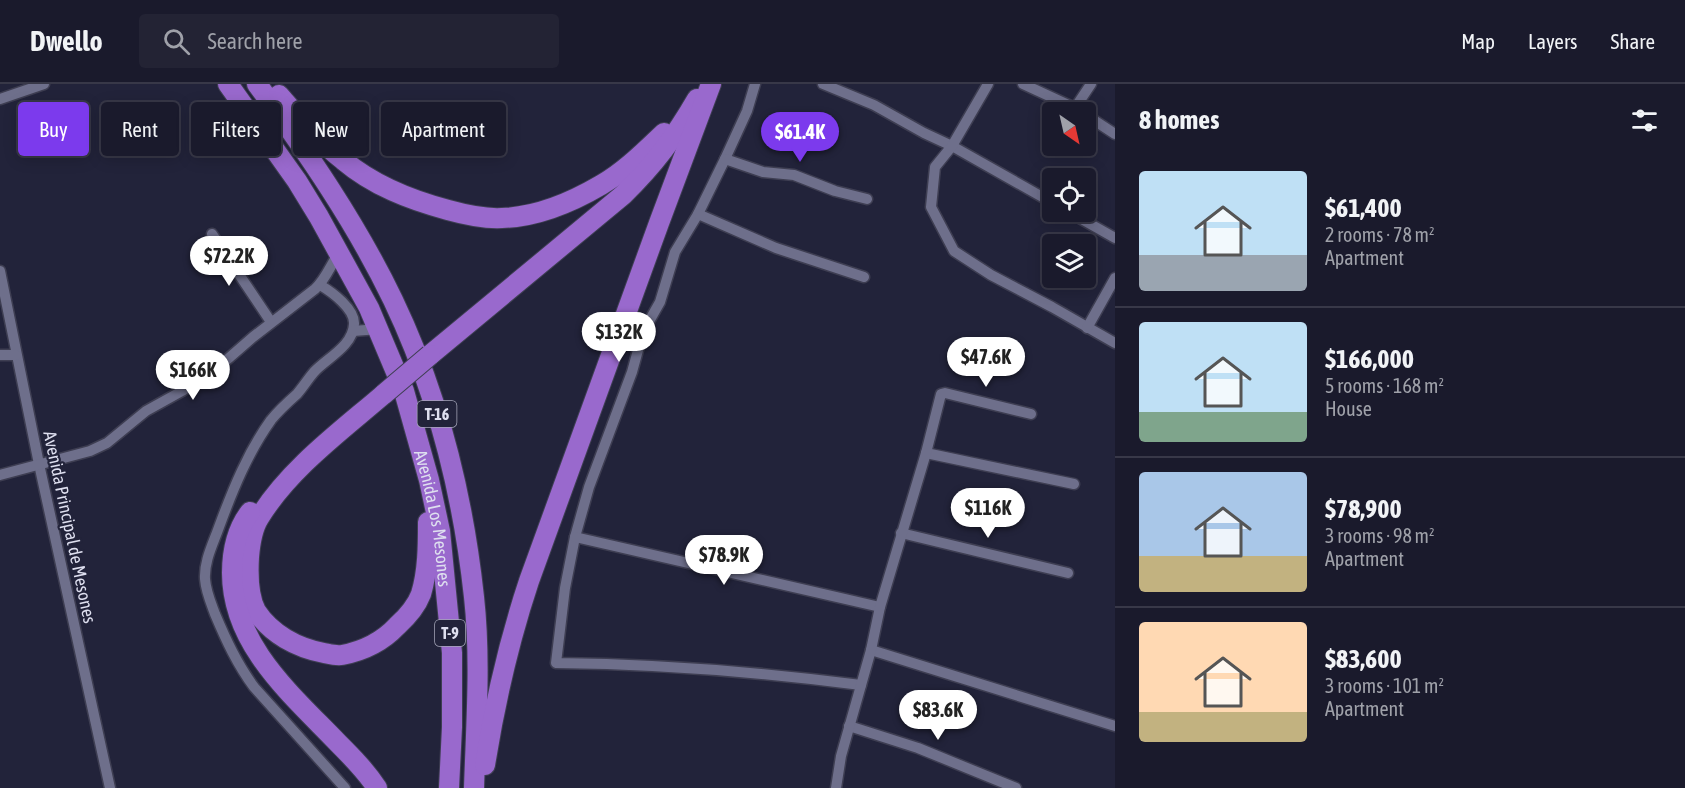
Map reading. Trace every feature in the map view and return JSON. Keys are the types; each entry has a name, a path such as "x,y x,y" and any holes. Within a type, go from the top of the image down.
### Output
{"highway":[{"name":"Avenida Los Mesones","path":"228,84 297,181 339,253 379,329 404,391 429,480 440,531 452,653 449,788"},
{"name":"Avenida Los Mesones","path":"257,84 318,170 366,249 393,300 438,417 464,524 474,598 477,644 474,788"},
{"path":"269,84 342,160 387,190 453,212 484,218 501,219 531,214 577,197 602,184 631,164 664,134"},
{"path":"429,480 428,546 420,595 410,614 388,636 369,647 339,655 310,650 288,641 256,610 248,583 250,545 257,520 271,501 302,465 383,390 604,200 649,156 693,84"},
{"path":"428,351 623,195 648,171 668,147 705,84"},
{"path":"480,788 513,628 711,84"},
{"path":"376,788 354,759 272,673 251,643 238,612 232,586 232,556 244,520 288,463 383,390"}],"street":[{"path":"0,99 44,84"},
{"path":"755,84 747,111 725,159 698,214 675,252 660,302 643,332 632,372 589,487 575,537 565,588 556,663 751,672 861,685"},
{"path":"823,84 874,105 1042,196"},
{"path":"988,84 952,146 935,167 931,207 954,251 991,275 1052,306 1115,343"},
{"path":"1023,84 1061,102"},
{"path":"1082,102 1091,84"},
{"path":"1096,122 1115,134"},
{"path":"725,159 763,172 794,175 835,191 867,199"},
{"path":"698,214 776,248 864,277"},
{"path":"1087,222 1115,238"},
{"path":"212,234 271,322"},
{"path":"0,475 90,451 107,442 146,411 182,391 222,364 271,322 320,285 339,253"},
{"name":"Avenida Principal de Mesones","path":"0,272 39,464 110,788"},
{"path":"1087,328 1115,278"},
{"path":"320,285 351,312 354,321 353,331 343,347 317,369 265,430 235,484 205,573 208,594 223,634 245,675 345,788"},
{"path":"353,331 379,329"},
{"path":"0,355 16,355"},
{"path":"836,788 841,756 871,650 880,607 926,453 940,394 945,393 1031,414"},
{"path":"926,453 1074,484"},
{"path":"901,533 1068,573"},
{"path":"575,537 880,607"},
{"path":"871,650 1115,726"},
{"path":"849,726 918,748 1016,788"}]}
